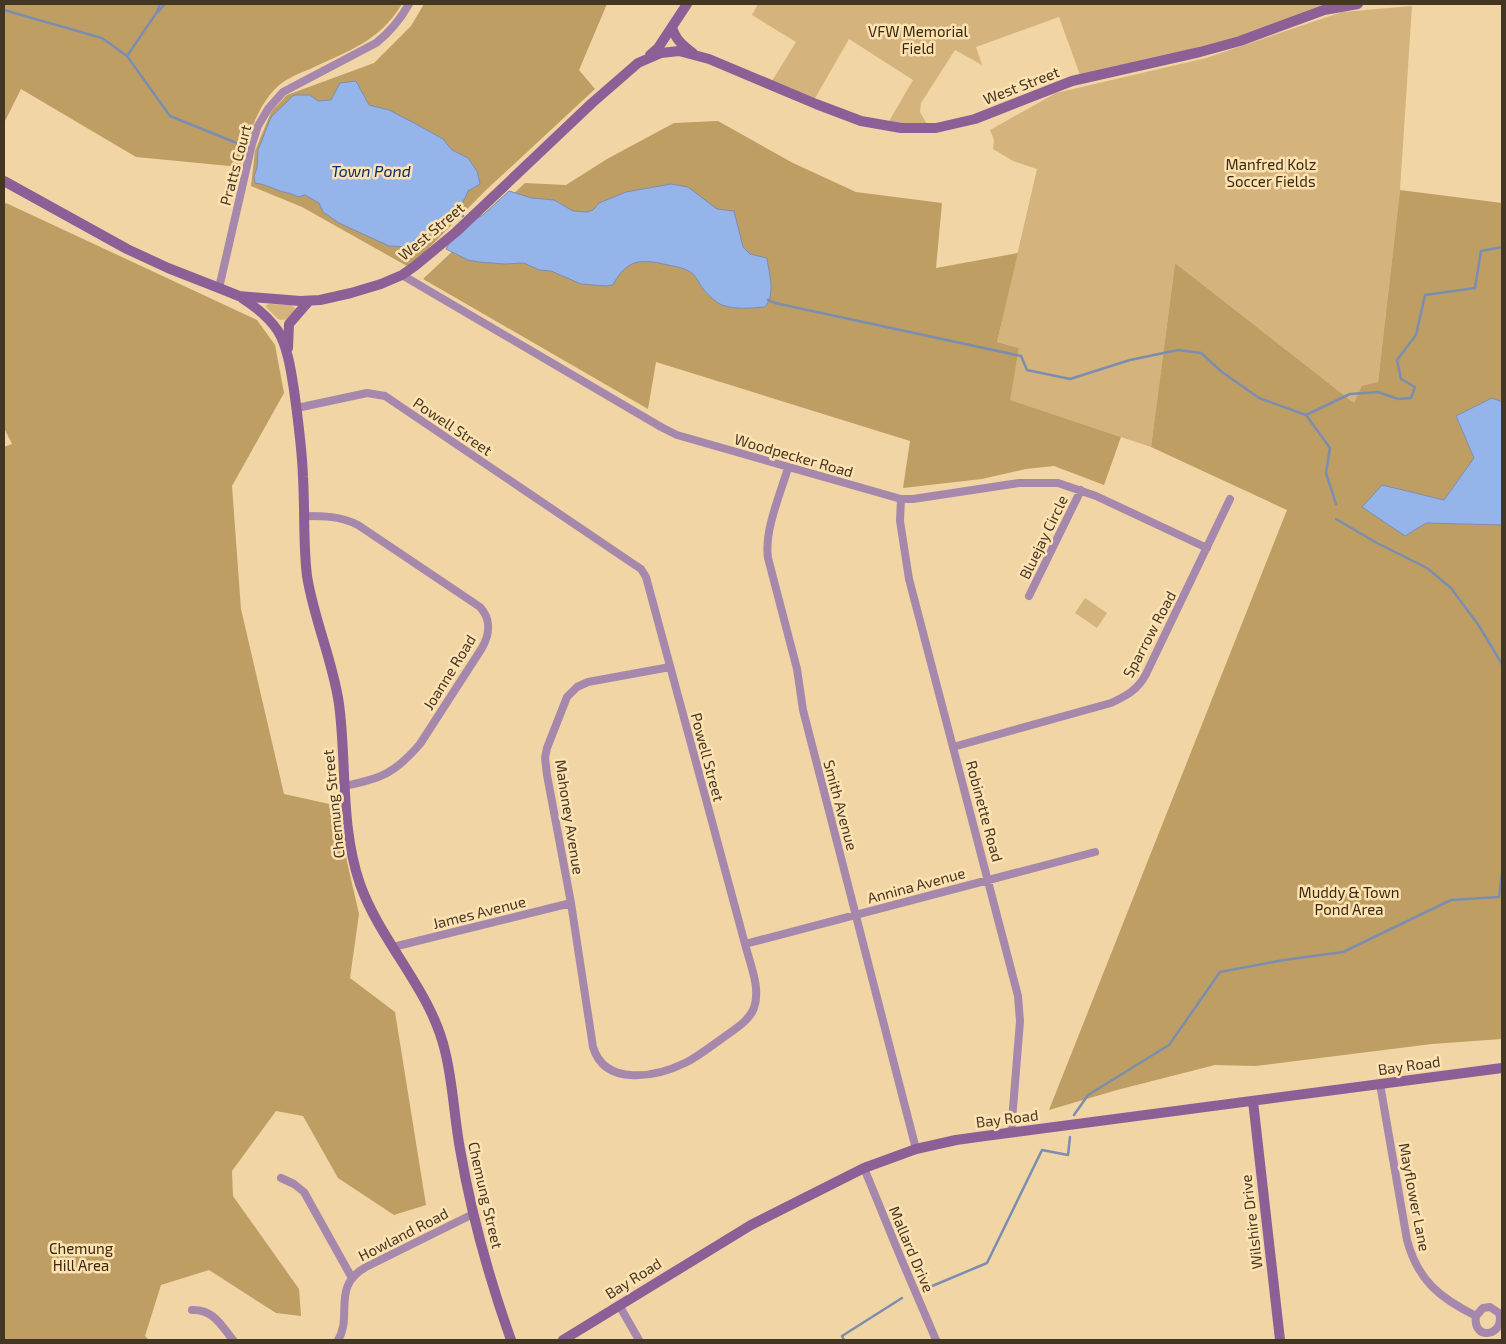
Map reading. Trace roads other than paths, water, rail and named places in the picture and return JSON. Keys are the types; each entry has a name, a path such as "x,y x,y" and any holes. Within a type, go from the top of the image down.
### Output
{"street":[{"name":"Pratts Court","path":"219,288 252,144 258,126 268,109 282,92 376,43 390,32 408,4"},
{"path":"648,58 658,48 688,4"},
{"name":"West Street","path":"4,180 127,249 168,268 239,296 309,301 351,294 402,275 456,232 585,109 638,63 661,53 673,51 725,64 816,104 861,121 901,128 936,128 975,119 1072,81 1200,52 1240,41 1324,10 1358,4"},
{"name":"West Street","path":"672,27 680,43 698,56"},
{"name":"Woodpecker Road","path":"402,275 669,432 788,468 901,499 913,499 1032,482 1058,483 1081,490 1207,548"},
{"name":"Chemung Street","path":"239,296 262,312 274,326 282,339 288,361 297,408 302,455 306,562 310,591 339,702 350,846 358,876 370,908 425,1002 443,1042 450,1074 460,1150 473,1214 511,1340"},
{"name":"Chemung Street","path":"288,361 287,338 289,324 309,301"},
{"name":"Powell Street","path":"297,408 367,393 384,396 632,563 644,573 648,582 754,981 756,996 754,1008 748,1018 715,1044 684,1064 660,1072 635,1075 622,1074 606,1068 600,1063 593,1048 571,904"},
{"name":"Smith Avenue","path":"788,468 770,530 767,546 768,558 796,669 805,718 916,1149"},
{"name":"Bluejay Circle","path":"1029,596 1081,490"},
{"name":"Robinette Road","path":"901,499 900,521 907,570 989,880 1020,1009 1012,1133"},
{"name":"Sparrow Road","path":"953,747 1111,703 1130,695 1142,682 1230,499"},
{"name":"Joanne Road","path":"304,516 334,517 358,525 480,607 484,612 489,627 486,642 420,744 412,753 387,774 372,781 344,786"},
{"name":"Mahoney Avenue","path":"571,904 546,763 547,748 563,706 573,690 583,684 670,667"},
{"name":"Annina Avenue","path":"744,944 1095,852"},
{"name":"James Avenue","path":"393,948 571,904"},
{"name":"Bay Road","path":"563,1340 751,1225 864,1168 916,1149 956,1140 1502,1068"},
{"name":"Mayflower Lane","path":"1380,1084 1408,1240 1414,1262 1425,1279 1442,1295 1476,1316"},
{"name":"Wilshire Drive","path":"1253,1101 1280,1340"},
{"name":"Mallard Drive","path":"864,1168 936,1340"},
{"path":"281,1178 294,1184 304,1192 352,1278"},
{"name":"Howland Road","path":"338,1340 343,1328 346,1291 352,1278 366,1267 473,1214"},
{"path":"620,1305 639,1340"},
{"path":"192,1310 199,1310 213,1315 233,1340"}],"water":[{"name":"Town Pond","path":"356,81 369,105 389,110 443,139 452,150 468,158 477,171 480,184 468,191 458,208 414,247 389,246 339,223 323,212 319,203 305,195 298,197 255,183 254,176 257,168 258,150 271,117 294,95 310,95 318,101 331,100 340,83"},
{"path":"671,184 688,187 717,209 734,211 743,247 750,254 767,258 771,290 765,307 738,308 722,305 708,294 690,272 659,263 643,262 630,265 618,276 613,285 606,286 581,284 551,271 539,270 524,263 505,264 468,260 446,249 450,242 470,222 483,215 509,191 532,198 554,200 573,211 587,212 593,210 599,203 626,192"},
{"path":"1492,398 1502,402 1502,525 1426,523 1405,536 1362,507 1382,485 1444,500 1474,458 1456,416"}],"waterway":[{"path":"127,56 157,12 160,4"},
{"path":"158,12 165,4"},
{"path":"4,10 102,38 127,56 170,116 244,146"},
{"path":"453,212 463,216"},
{"path":"1306,415 1350,394 1378,392 1398,399 1411,398 1415,387 1401,379 1397,360 1416,335 1425,295 1475,288 1481,251 1502,247"},
{"path":"768,300 1021,356 1027,370 1070,379 1130,360 1178,350 1201,353 1222,372 1259,398 1306,415 1330,448 1326,473 1336,504"},
{"path":"1336,519 1377,543 1427,568 1451,588 1479,626 1502,664 1502,668"},
{"path":"1074,1115 1088,1095 1169,1045 1220,972 1284,960 1343,952 1451,900 1499,897 1502,873"},
{"path":"925,1289 987,1263 1042,1150 1068,1155 1070,1137"},
{"path":"844,1340 842,1336 902,1298"}],"park label":[{"name":"VFW Memorial Field","path":"918,40"},
{"name":"Manfred Kolz Soccer Fields","path":"1271,172"},
{"name":"Muddy & Town Pond Area","path":"1349,900"},
{"name":"Chemung Hill Area","path":"81,1256"}]}
